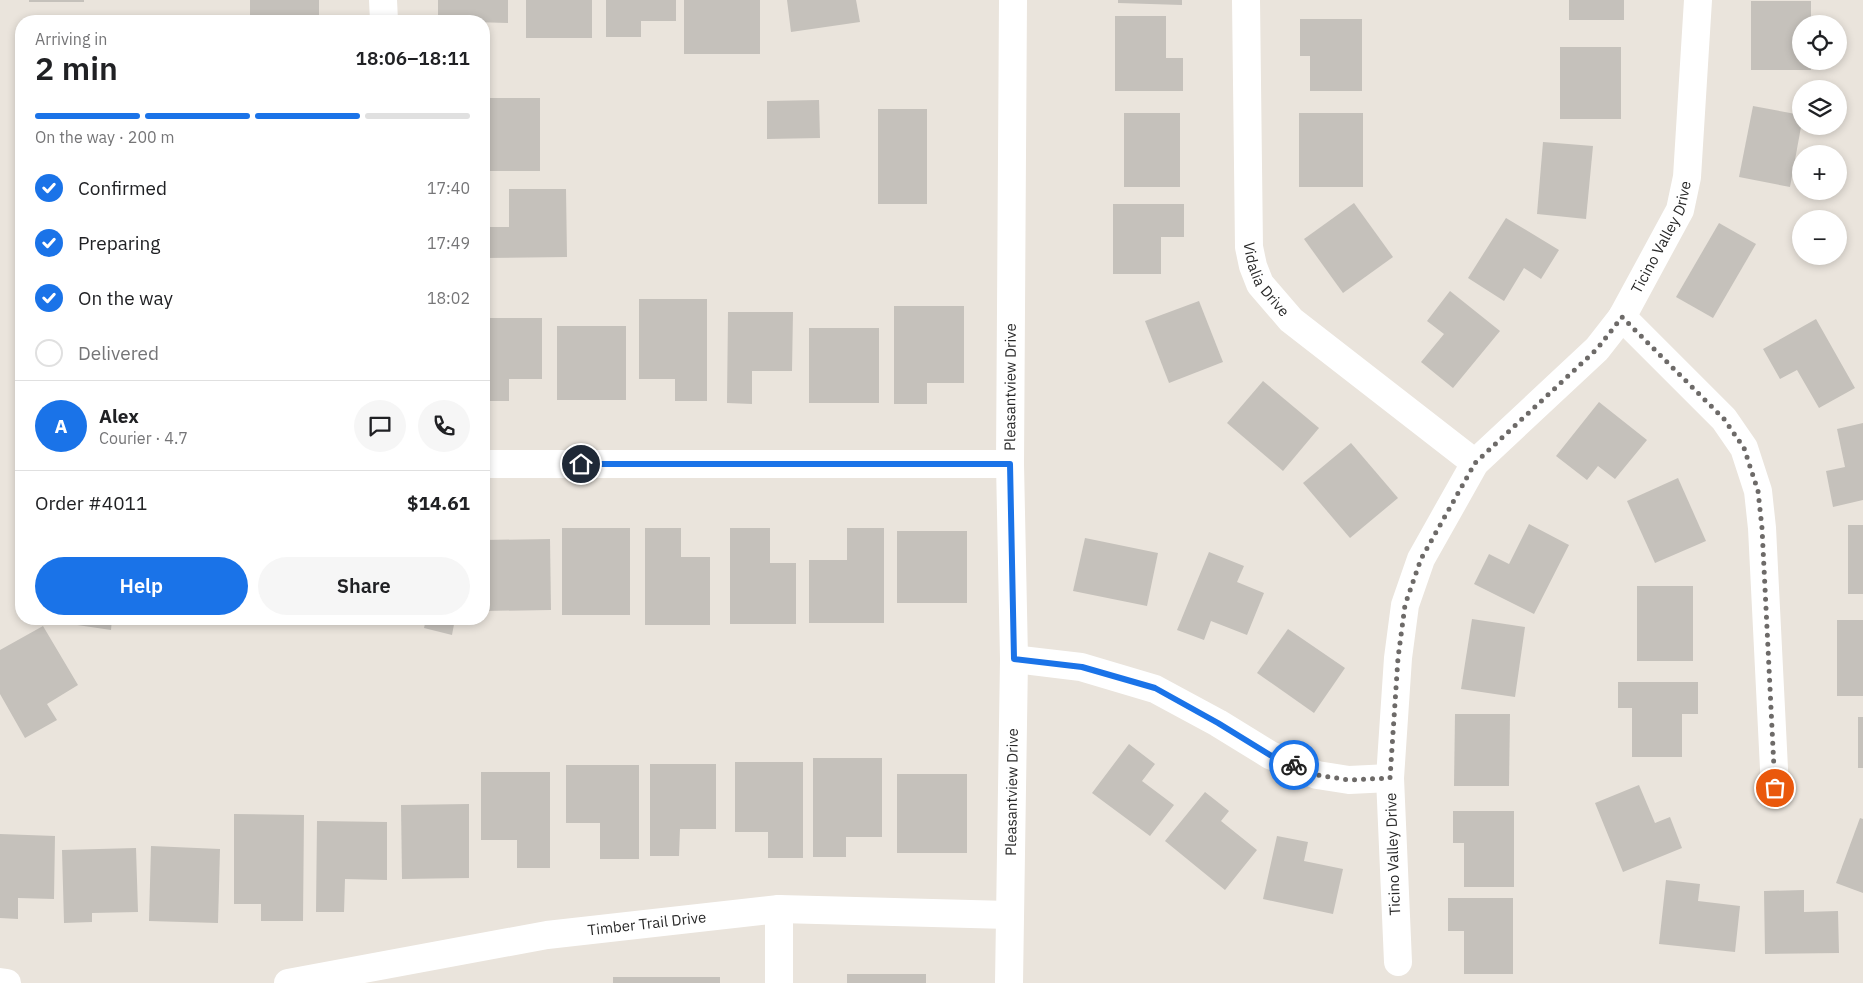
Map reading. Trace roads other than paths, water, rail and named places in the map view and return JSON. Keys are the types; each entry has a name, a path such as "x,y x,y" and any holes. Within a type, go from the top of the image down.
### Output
{"street":[{"path":"383,0 384,15"},
{"name":"Pleasantview Drive","path":"1009,983 1014,659 1010,464 1013,0"},
{"name":"Vidalia Drive","path":"1246,0 1249,247 1253,266 1260,284 1291,320 1475,463"},
{"name":"Ticino Valley Drive","path":"1398,962 1390,778 1398,658 1405,605 1421,559 1475,463 1597,349 1622,317 1680,210 1687,177 1698,0"},
{"path":"1622,317 1724,419 1744,448 1758,491 1762,528 1775,788"},
{"path":"490,464 1010,464"},
{"path":"1014,659 1082,667 1155,688 1270,755 1317,775 1349,780 1390,778"},
{"path":"779,909 779,983"},
{"name":"Timber Trail Drive","path":"288,983 347,978 547,935 779,909 1009,915"},
{"path":"0,982 7,983"}]}
